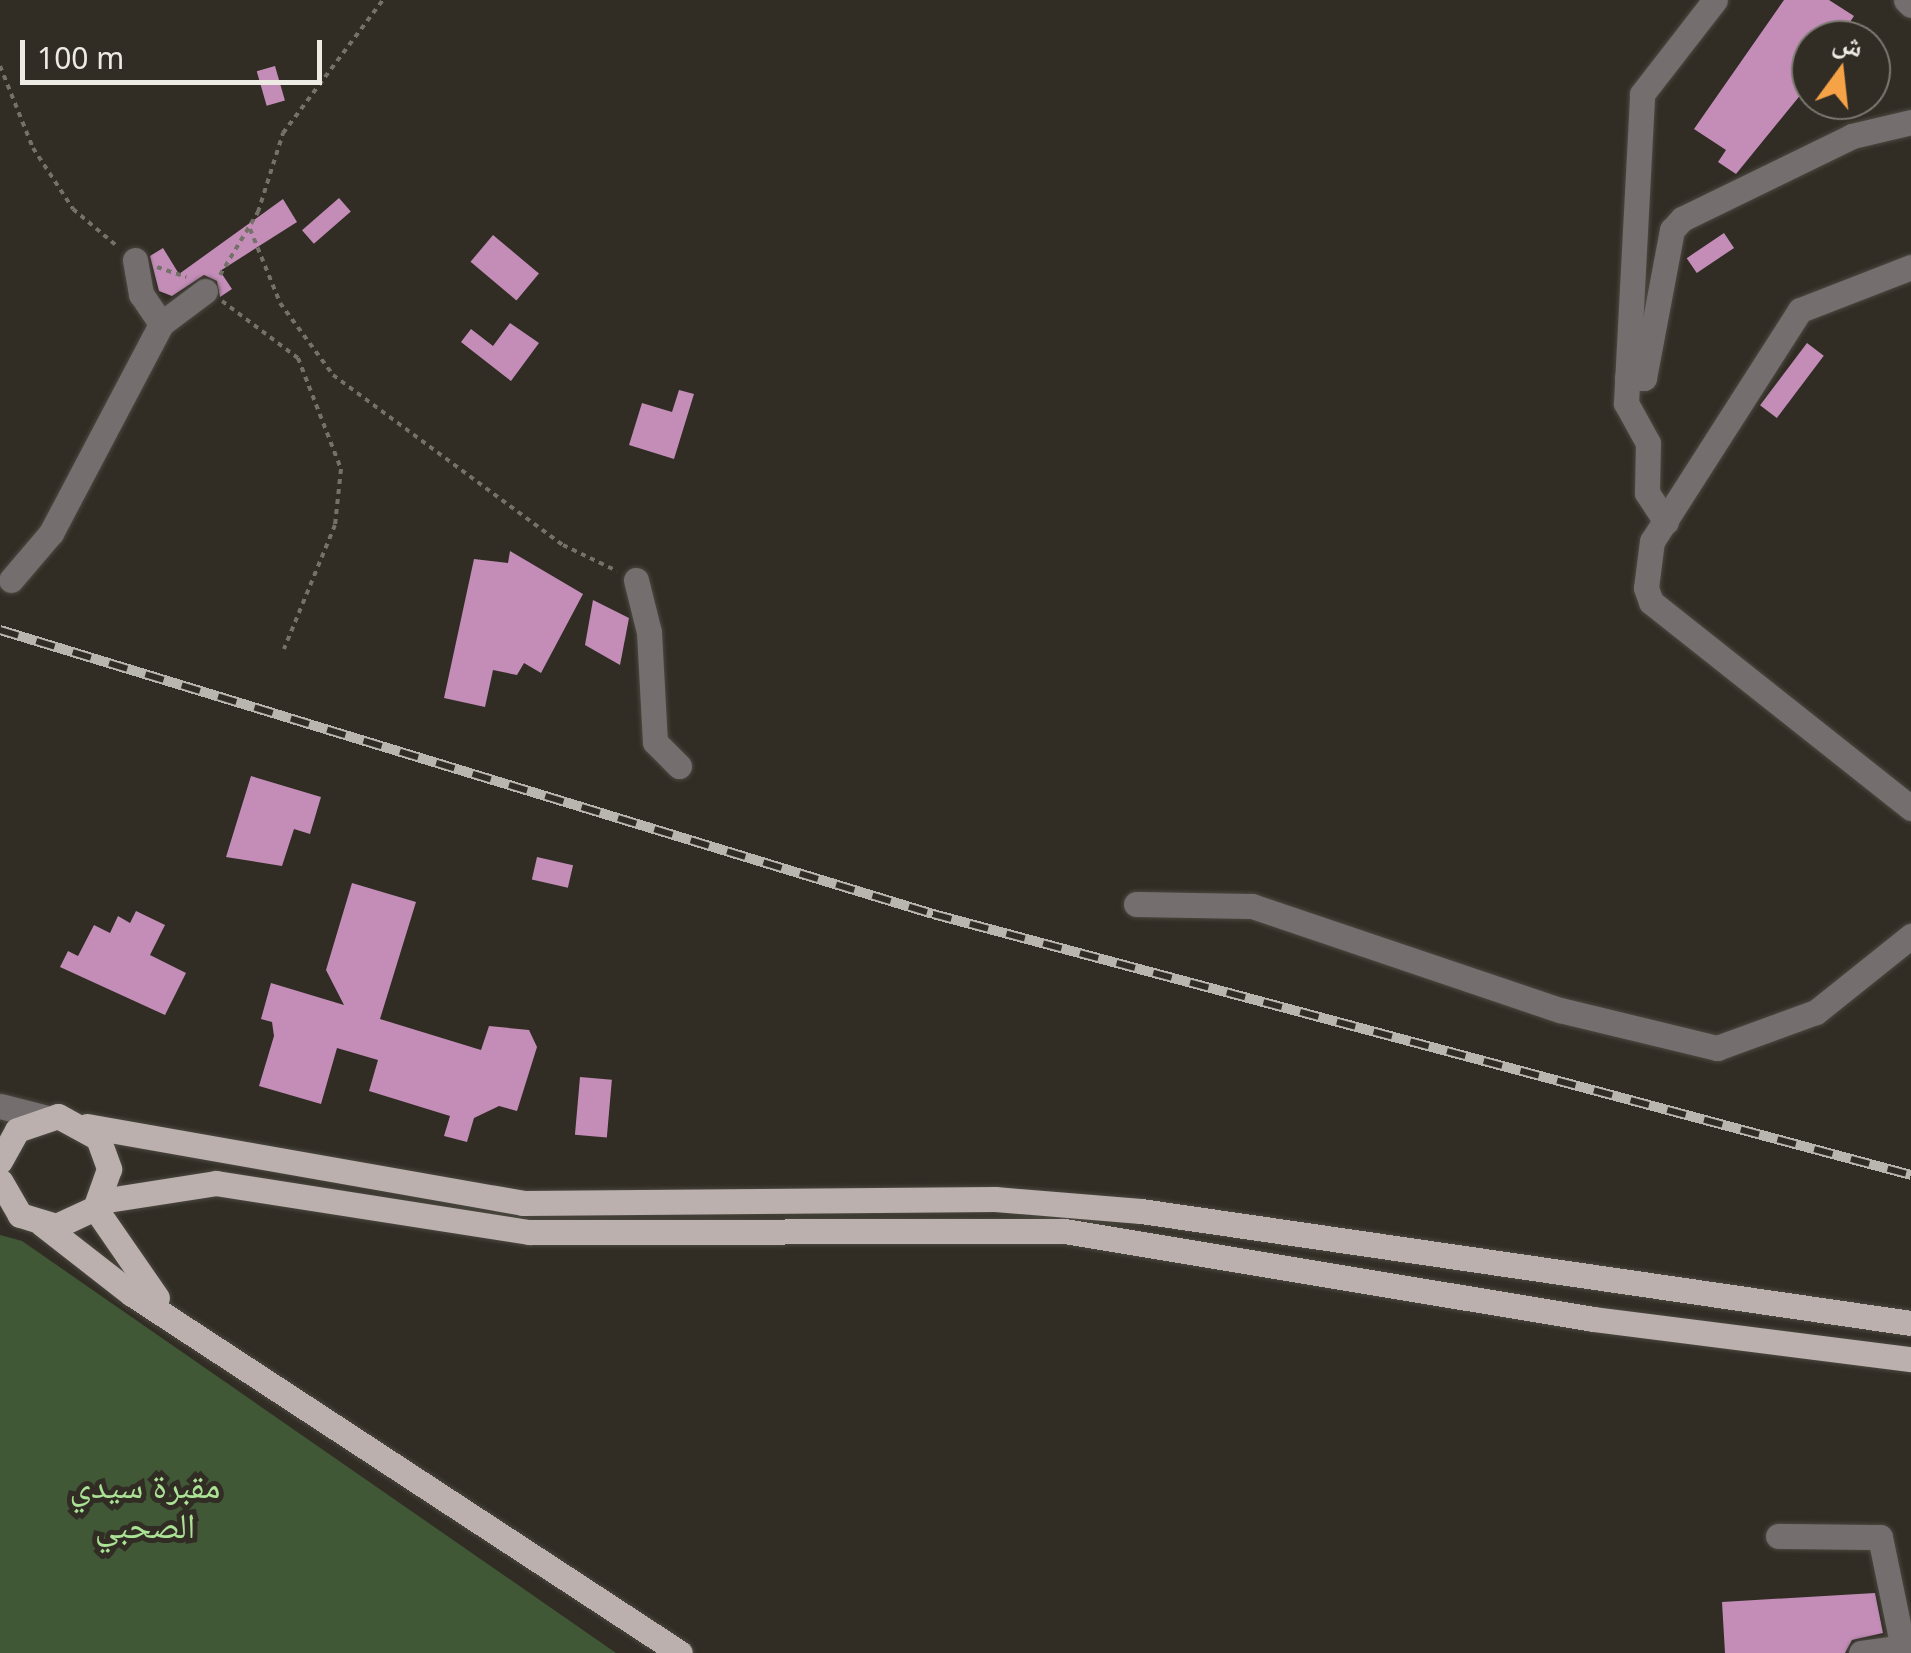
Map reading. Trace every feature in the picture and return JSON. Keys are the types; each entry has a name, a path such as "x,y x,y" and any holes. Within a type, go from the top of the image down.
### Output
{"main road":[{"path":"4,1143 43,1117 523,1204 994,1199 1141,1211 1911,1323"},
{"path":"86,1126 106,1153 98,1204 126,1265 181,1324"},
{"path":"0,1182 21,1216 680,1653"},
{"path":"21,1216 70,1224 98,1204 216,1184 530,1232 1064,1231 1611,1322 1911,1359"}],"street":[{"path":"1666,522 1647,493 1648,443 1626,404 1642,94 1715,0"},
{"path":"1627,378 1644,378 1672,230 1682,220 1852,136 1911,122"},
{"path":"136,260 141,294 160,324"},
{"path":"1911,267 1800,310 1652,541 1651,602 1911,808"},
{"path":"11,580 51,533 160,324 207,288"},
{"path":"636,580 649,632 655,742 679,766"},
{"path":"1136,904 1252,906 1542,1004 1717,1048 1816,1012 1911,936"},
{"path":"0,1106 43,1117"},
{"path":"1778,1536 1880,1537 1906,1649 1861,1653"}],"path":[{"path":"207,288 250,229 283,133 384,0"},
{"path":"0,66 33,148 73,209 136,260 207,288 298,358 341,469 336,525 284,649"},
{"path":"250,229 280,303 334,375 563,545 636,580"}],"green space":[{"name":"مقبرة سيدي الصحبي","path":"0,1235 22,1241 616,1653 0,1653"}],"building":[{"path":"1784,0 1829,0 1854,16 1851,20 1791,20 1791,107 1736,174 1718,162 1726,150 1694,129"},
{"path":"275,66 285,101 267,106 257,71"},
{"path":"339,198 351,212 314,244 302,230"},
{"path":"283,199 297,222 220,271 232,289 220,297 217,281 204,275 172,296 159,291 150,256 163,248 179,274"},
{"path":"1724,233 1734,248 1697,273 1687,258"},
{"path":"493,235 539,274 516,300 471,262"},
{"path":"510,323 539,343 511,381 461,342 471,329 493,346"},
{"path":"1807,343 1824,356 1777,418 1760,405"},
{"path":"679,390 694,394 674,459 629,445 642,403 672,412"},
{"path":"510,551 583,594 541,673 524,663 517,675 493,670 485,707 444,698 474,559 508,563"},
{"path":"593,600 629,618 620,665 585,645"},
{"path":"251,776 321,797 310,834 294,829 282,866 226,857"},
{"path":"537,857 573,865 568,888 532,879"},
{"path":"352,883 416,902 380,1019 481,1050 489,1026 529,1030 537,1047 517,1111 499,1106 474,1118 467,1142 444,1136 450,1116 369,1091 378,1060 337,1048 321,1104 259,1086 274,1036 272,1022 261,1019 271,983 344,1005 326,970"},
{"path":"136,911 165,925 150,955 186,973 165,1015 60,967 68,951 78,956 94,925 110,933 118,916 130,923"},
{"path":"580,1077 612,1080 607,1138 575,1135"},
{"path":"1875,1593 1883,1633 1852,1640 1845,1653 1725,1653 1722,1602"}],"railway":[{"path":"0,630 933,914 1911,1175"}]}
